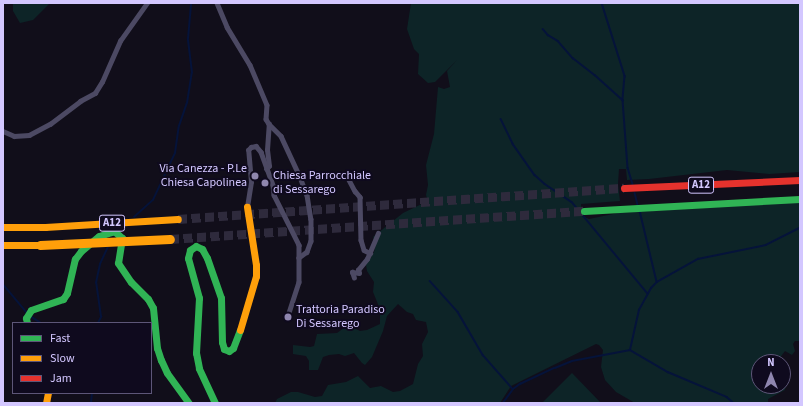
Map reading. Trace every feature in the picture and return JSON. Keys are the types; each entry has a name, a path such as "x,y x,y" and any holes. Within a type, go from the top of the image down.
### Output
{"main road":[{"name":"A12","path":"624,188 800,180"},
{"name":"A12","path":"584,211 800,199"},
{"path":"215,403 200,368 196,353 196,328 200,298 188,258 190,250 196,246 202,249 207,258 221,298 222,342 224,349 229,350 234,348 256,276 256,265 247,207"},
{"name":"A12","path":"3,227 45,227 178,219"},
{"path":"27,322 26,318 31,310 63,299 67,293 75,259 81,252 99,236 118,234 123,242 118,262 131,282 148,299 153,308 157,348 161,360 167,373 189,403"},
{"name":"A12","path":"3,245 40,245 170,239"}],"street":[{"path":"3,131 14,136 29,135 50,124 80,101 95,93 102,82 120,41 147,3"},
{"path":"217,3 226,28 250,65 267,105 266,119 281,136 300,177 309,207 311,240 307,252 299,258"},
{"path":"266,169 269,166 267,145 269,124"},
{"path":"247,207 250,188 248,152 250,148 256,146 259,148 276,197 297,238 300,253 299,282 288,315"},
{"path":"348,178 355,192 360,197 361,240 364,250 370,253"},
{"path":"354,278 352,272 359,273 358,270 370,253 378,233"}],"green space":[{"path":"13,3 50,3 33,20 20,23 13,11"},
{"path":"411,3 800,3 800,172 769,174 727,170 627,180 626,169 619,169 618,184 620,201 581,204 582,216 589,219 618,213 800,202 800,341 795,341 793,344 795,351 792,355 785,351 783,354 751,354 751,394 777,394 768,399 768,403 635,403 616,392 605,380 601,367 603,350 596,344 511,386 500,403 275,403 277,399 291,392 298,392 315,397 322,396 328,385 346,382 358,376 370,388 381,386 393,392 400,391 413,384 418,364 423,356 422,344 428,332 426,322 416,320 413,314 407,312 398,304 387,316 383,331 372,357 365,365 354,353 345,356 339,354 323,357 318,370 309,370 309,361 306,356 293,354 293,345 314,346 317,334 337,333 348,325 360,331 367,330 380,324 380,309 373,292 374,282 367,271 366,265 374,252 376,244 373,237 403,213 428,201 426,195 428,185 426,165 434,134 438,87 444,89 450,87 447,71 457,60 435,82 428,83 418,74 419,54 414,49 407,29"},
{"path":"572,373 601,403 542,403"}],"waterway":[{"path":"134,217 153,200 175,153 179,126 187,103 192,73 188,39 191,3"},
{"path":"602,3 625,76 623,100 628,168 633,184"},
{"path":"543,29 548,35 558,41 573,58 623,100"},
{"path":"501,119 513,144 535,175 545,184 572,202 648,294"},
{"path":"635,193 638,205"},
{"path":"640,211 657,282"},
{"path":"118,232 124,227"},
{"path":"630,350 639,310 651,288 657,282 698,259 766,245 800,228"},
{"path":"98,322 101,317 96,283 100,264 109,245"},
{"path":"430,281 458,312 483,355 513,389"},
{"path":"3,284 27,313"},
{"path":"30,316 39,322"},
{"path":"503,403 513,389 520,384 555,368 572,361 630,350 668,372 727,397 734,403"},
{"path":"91,403 92,394"}],"tunnel":[{"path":"178,219 624,188"},
{"path":"170,239 584,211"}],"traffic: fast":[{"path":"584,211 800,199"},
{"path":"27,322 26,318 31,310 63,299 67,293 75,259 81,251 99,236 114,231 122,238 118,263 131,282 148,299 153,308 157,348 161,360 167,373 189,403"},
{"path":"215,403 199,368 196,353 199,298 188,258 190,250 196,246 202,249 207,258 221,298 222,342 224,349 229,351 233,348 240,330"}],"traffic: slow":[{"path":"240,330 256,276 256,265 247,207"},
{"path":"3,227 45,227 178,219"},
{"path":"40,245 170,239"},
{"path":"3,245 40,245"},
{"path":"46,403 48,394"}],"traffic: jam":[{"path":"624,188 800,180"}],"place":[{"name":"Via Canezza - P.Le Chiesa Capolinea","path":"255,176"},
{"name":"Chiesa Parrocchiale di Sessarego","path":"265,183"},
{"name":"Trattoria Paradiso Di Sessarego","path":"288,317"}]}
